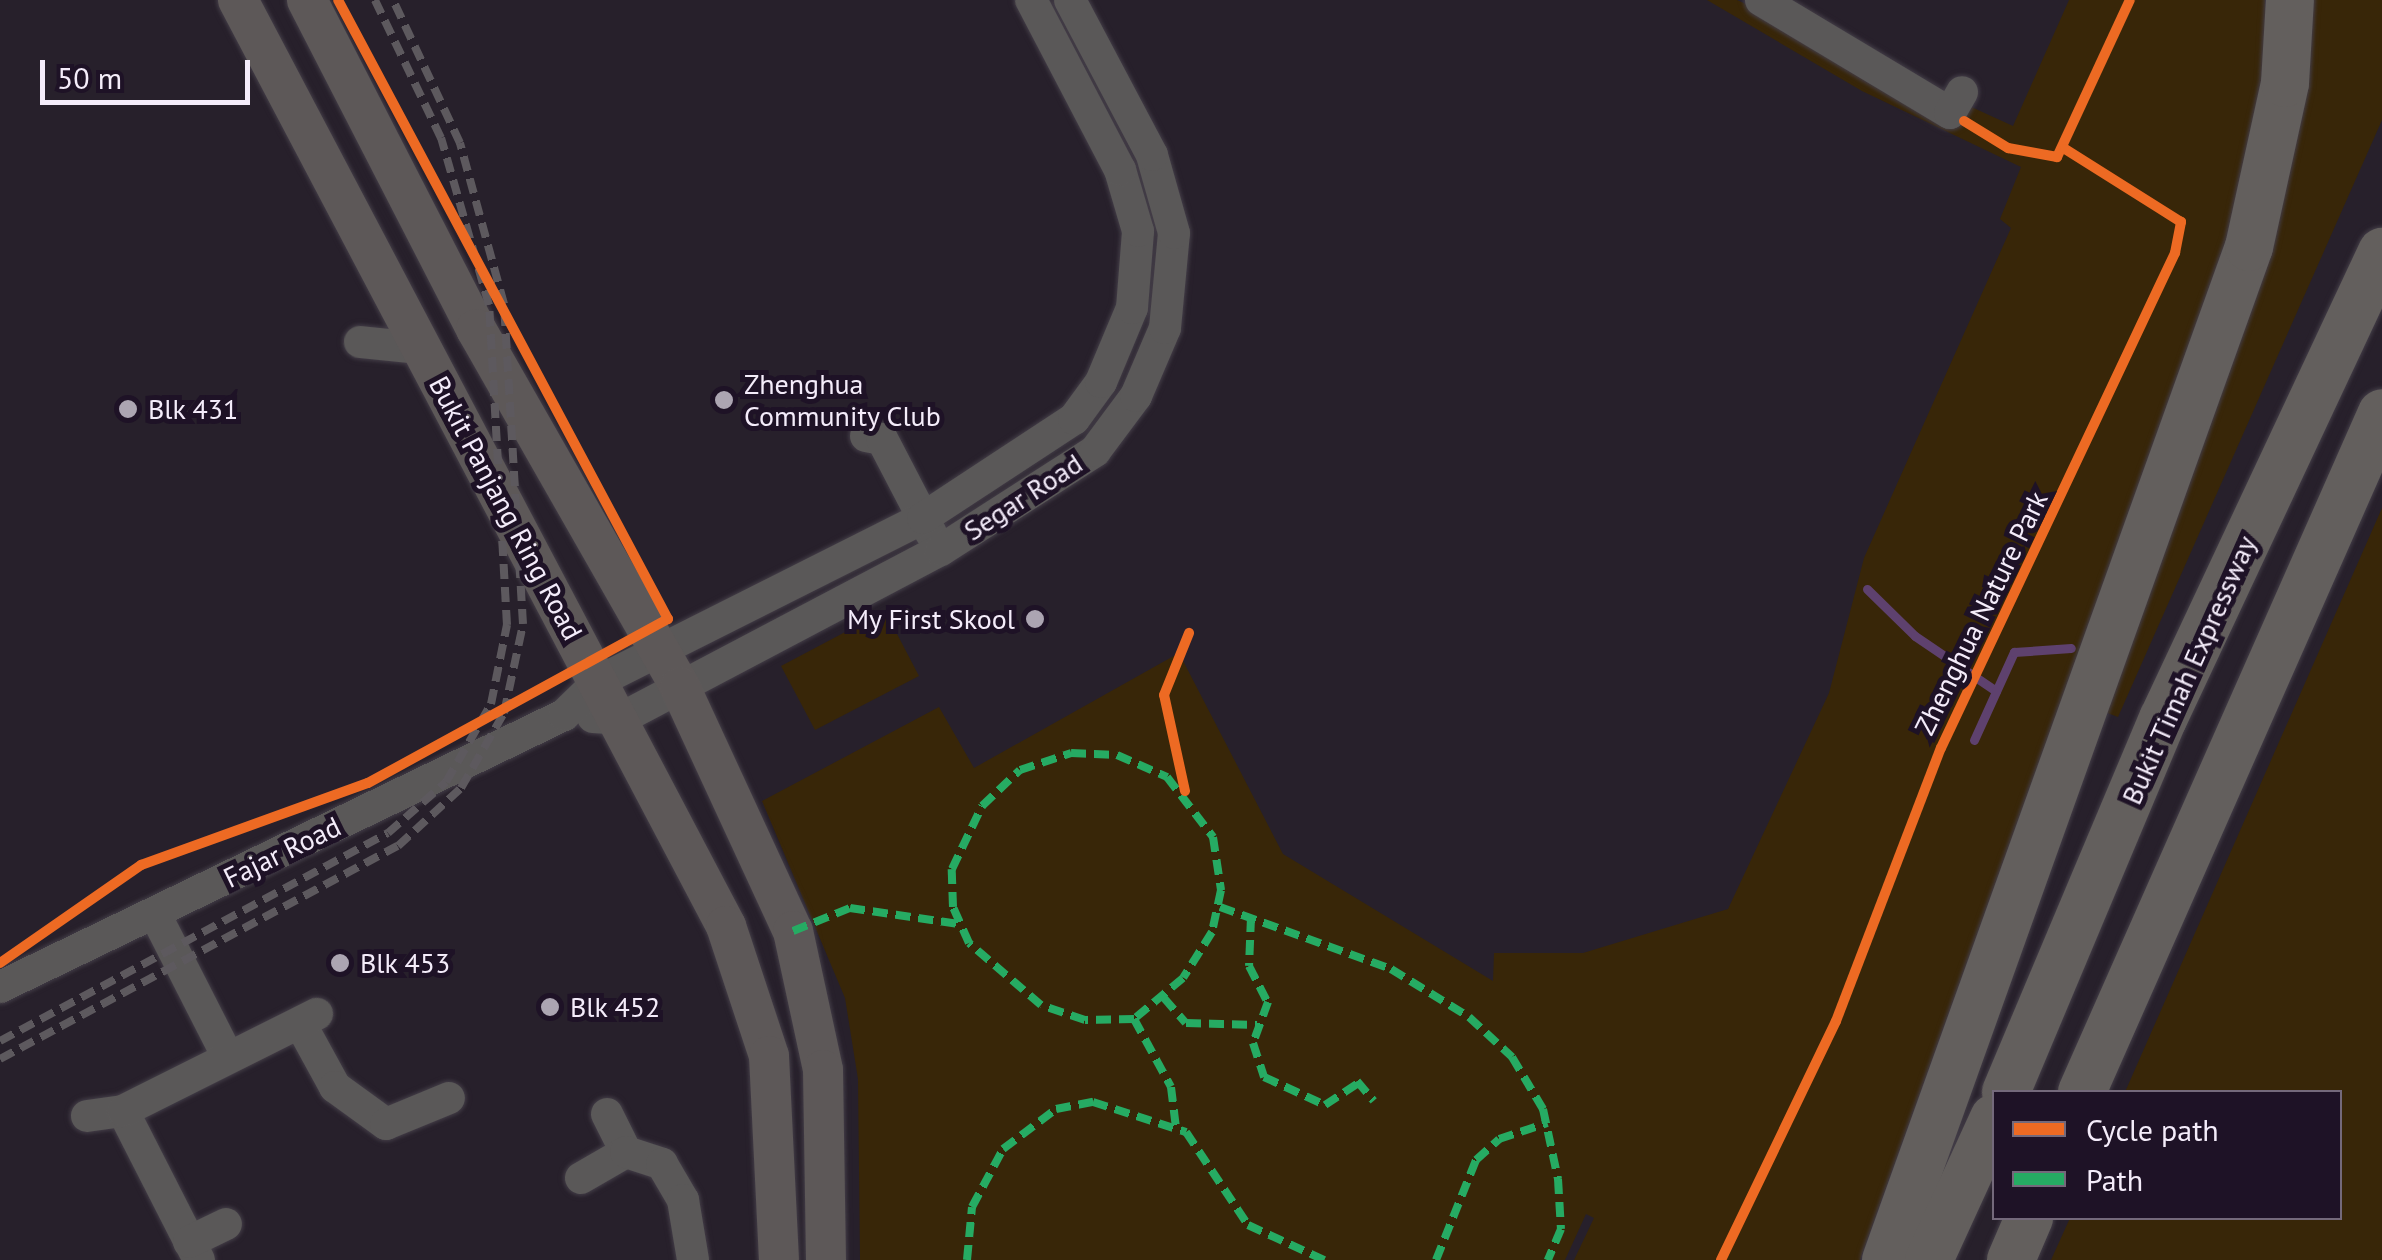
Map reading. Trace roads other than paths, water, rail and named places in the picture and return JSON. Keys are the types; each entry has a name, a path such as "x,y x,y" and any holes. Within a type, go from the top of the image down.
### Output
{"highway":[{"path":"1886,1260 2249,247 2286,84 2290,0"},
{"name":"Bukit Timah Expressway","path":"2007,1090 2164,719 2382,252"},
{"path":"2083,1090 2382,413"},
{"path":"1929,1260 1992,1122"},
{"path":"2010,1260 2027,1220"}],"main road":[{"name":"Bukit Panjang Ring Road","path":"238,0 392,300 620,718 726,926 770,1056 779,1260"},
{"name":"Bukit Panjang Ring Road","path":"307,0 476,329 680,687 793,930 810,990 823,1070 826,1260"}],"street":[{"name":"Segar Road","path":"599,681 922,518 1074,419 1102,382 1132,308 1130,194 1031,0"},
{"name":"Segar Road","path":"620,718 941,550 1095,451 1136,396 1164,328 1174,285 1167,195 1070,0"},
{"path":"1761,0 1950,113 1962,92"},
{"path":"866,436 882,438 941,550"},
{"name":"Fajar Road","path":"0,987 564,715 599,681"},
{"name":"Fajar Road","path":"564,715 620,718"},
{"path":"155,914 228,1057"},
{"path":"87,1116 123,1111 309,1018 335,1087 386,1124 449,1098"},
{"path":"123,1111 197,1254 231,1234"},
{"path":"607,1114 626,1152 672,1174 693,1260"},
{"path":"581,1178 626,1152"}],"waterway":[{"path":"1867,589 1915,636 1996,691"},
{"path":"1974,740 2014,652 2071,648"}],"railway":[{"path":"0,1041 388,833 446,782 491,704 507,625 489,305 441,138 375,0"},
{"path":"0,1059 398,846 461,788 504,713 523,624 504,304 460,143 393,0"}],"place":[{"name":"Zhenghua Community Club","path":"724,400"},
{"name":"Blk 431","path":"128,409"},
{"name":"My First Skool","path":"1035,619"},
{"name":"Blk 453","path":"340,963"},
{"name":"Blk 452","path":"550,1007"}]}
